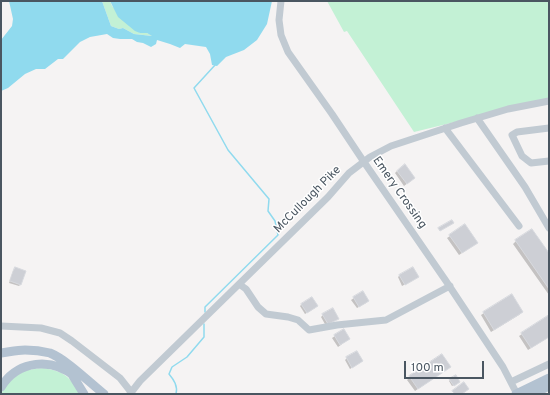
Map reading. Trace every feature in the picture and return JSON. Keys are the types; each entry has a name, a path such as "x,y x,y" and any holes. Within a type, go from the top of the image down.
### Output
{"main road":[{"path":"1,353 34,350 49,353 60,358 104,394"},
{"path":"1,387 6,380 18,370 34,365 50,364 71,373 96,394"},
{"path":"71,373 84,394"},
{"path":"516,394 549,378"},
{"path":"533,394 549,386"}],"street":[{"name":"Emery Crossing","path":"281,1 279,20 281,35 288,52 450,286 503,367 516,394"},
{"name":"McCullough Pike","path":"130,393 140,381 328,197 349,173 370,157 391,146 445,128 508,109 549,100"},
{"path":"477,118 525,187 549,228"},
{"path":"445,128 519,226"},
{"path":"549,128 516,132 512,135 522,156 531,163 549,161"},
{"path":"239,284 246,289 258,307 266,314 298,320 309,330 337,325 386,320 450,286"},
{"path":"1,326 41,328 60,333 72,340 120,378 130,393"},
{"path":"511,382 549,364"}],"green space":[{"path":"102,1 110,1 112,6 140,33 147,33 153,36 134,34 123,28 119,29 111,26"},
{"path":"327,1 549,1 549,99 414,132 347,31 344,32"},
{"path":"43,368 62,373 73,383 81,394 1,394 9,383 19,374 27,370"}],"water":[{"path":"9,1 102,1 111,26 119,29 123,28 134,34 152,36 147,33 135,31 118,17 110,1 272,1 267,24 257,40 244,50 226,57 217,66 212,65 210,54 206,47 185,44 180,48 157,40 156,44 151,47 132,39 113,38 107,34 90,37 80,42 63,59 58,59 45,69 36,69 25,74 8,88 1,91 1,40 12,26 13,19"}],"building":[{"path":"405,164 415,178 407,184 397,171"},
{"path":"452,220 454,223 440,231 438,228"},
{"path":"465,224 478,243 462,253 449,235"},
{"path":"532,229 549,253 549,289 515,240"},
{"path":"15,267 26,271 21,285 10,281"},
{"path":"413,267 419,277 405,285 399,275"},
{"path":"363,291 369,301 359,307 353,297"},
{"path":"512,294 523,312 494,330 483,312"},
{"path":"312,297 318,306 307,313 301,304"},
{"path":"333,308 339,319 328,324 322,314"},
{"path":"549,315 549,337 531,348 521,333"},
{"path":"344,329 350,339 340,345 334,335"},
{"path":"357,351 363,361 352,368 346,357"},
{"path":"442,354 451,367 418,389 409,376"},
{"path":"456,375 460,382 454,386 449,379"},
{"path":"464,382 469,389 462,394 455,394 452,391"}],"waterway":[{"path":"205,312 205,307 278,235 275,221 268,211 269,199 228,150 194,88 216,64"},
{"path":"176,394 175,383 169,374 172,367 187,357 204,337 204,324"}]}
